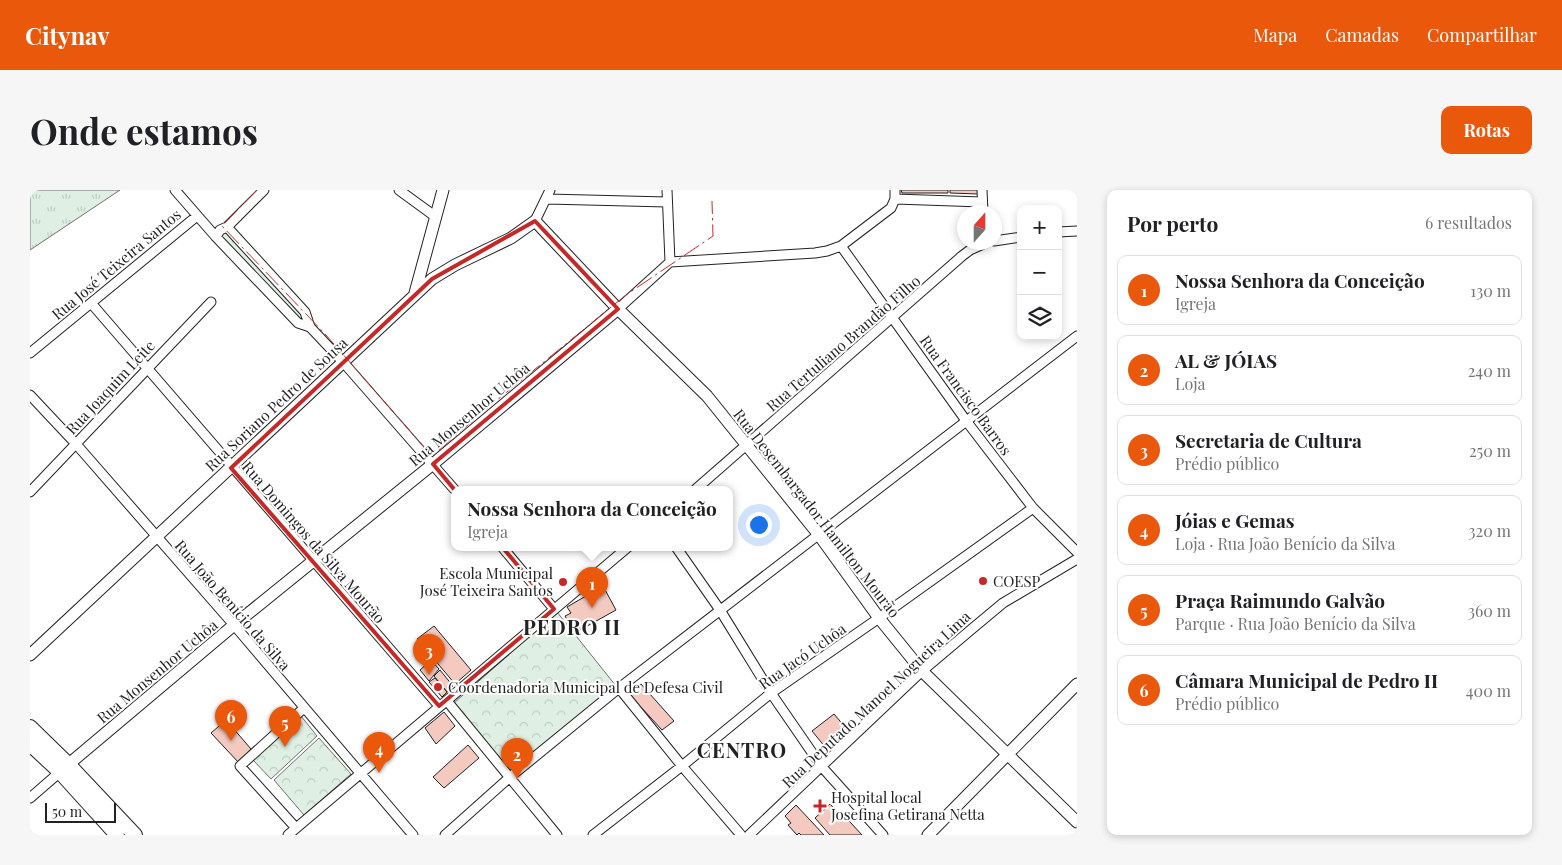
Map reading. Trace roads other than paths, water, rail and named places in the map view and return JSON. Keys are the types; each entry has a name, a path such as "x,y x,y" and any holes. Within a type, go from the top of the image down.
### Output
{"main road":[{"path":"30,727 117,835"},
{"path":"30,744 64,768 135,835"}],"street":[{"path":"175,190 216,237 298,323 310,328 343,362 451,486"},
{"path":"216,237 220,230 227,227 264,190"},
{"path":"399,190 436,217"},
{"path":"414,295 444,190"},
{"name":"Rua Soriano Pedro de Sousa","path":"30,655 432,279 455,264 511,238 535,221 550,190"},
{"path":"667,190 670,262 827,251 841,246 886,212 893,205 895,195 982,202"},
{"path":"982,190 982,205"},
{"path":"547,199 667,202"},
{"name":"Rua José Teixeira Santos","path":"30,353 197,216"},
{"name":"Rua Desembargador Hamilton Mourão","path":"535,221 618,309 707,396 819,535 922,671 1077,822"},
{"path":"227,227 305,312 310,328"},
{"path":"1062,232 1077,231"},
{"path":"1002,240 1017,238"},
{"name":"Rua Francisco Barros","path":"841,246 968,422 1033,508 1077,552"},
{"name":"Rua Tertuliano Brandão Filho","path":"700,486 962,256 973,250"},
{"name":"Rua Monsenhor Uchôa","path":"30,798 234,625 433,464 618,309 670,262"},
{"name":"Rua Joaquim Leite","path":"30,492 147,367 211,302"},
{"name":"Rua Domingos da Silva Mourão","path":"91,303 231,468 439,706"},
{"path":"444,835 510,776 620,688 968,422 1077,336"},
{"name":"Rua João Benício da Silva","path":"30,395 76,444 234,625 413,835"},
{"name":"Rua Jacó Uchôa","path":"593,835 682,766 771,693 880,618 1033,508"},
{"path":"505,551 554,609"},
{"path":"288,835 623,551"},
{"path":"679,551 720,610 771,693 822,767 883,835"},
{"name":"Rua Deputado Manoel Nogueira Lima","path":"750,835 922,671 1003,603 1077,559"},
{"path":"928,835 1077,684"},
{"path":"620,688 682,766 741,835"},
{"path":"447,701 557,835"},
{"path":"296,828 240,766 304,708"}],"place":[{"name":"COESP","path":"983,581"},
{"name":"Escola Municipal José Teixeira Santos","path":"563,582"},
{"name":"Nossa Senhora da Conceição","path":"592,608"},
{"name":"Secretaria de Cultura","path":"429,675"},
{"name":"Coordenadoria Municipal de Defesa Civil","path":"438,687"},
{"name":"Câmara Municipal de Pedro II","path":"231,741"},
{"name":"Praça Raimundo Galvão","path":"285,747"},
{"name":"Jóias e Gemas","path":"379,773"},
{"name":"AL & JÓIAS","path":"517,779"},
{"name":"Hospital local Josefina Getirana Netta","path":"820,806"}],"district":[{"name":"PEDRO II","path":"572,626"},
{"name":"CENTRO","path":"742,749"}]}
